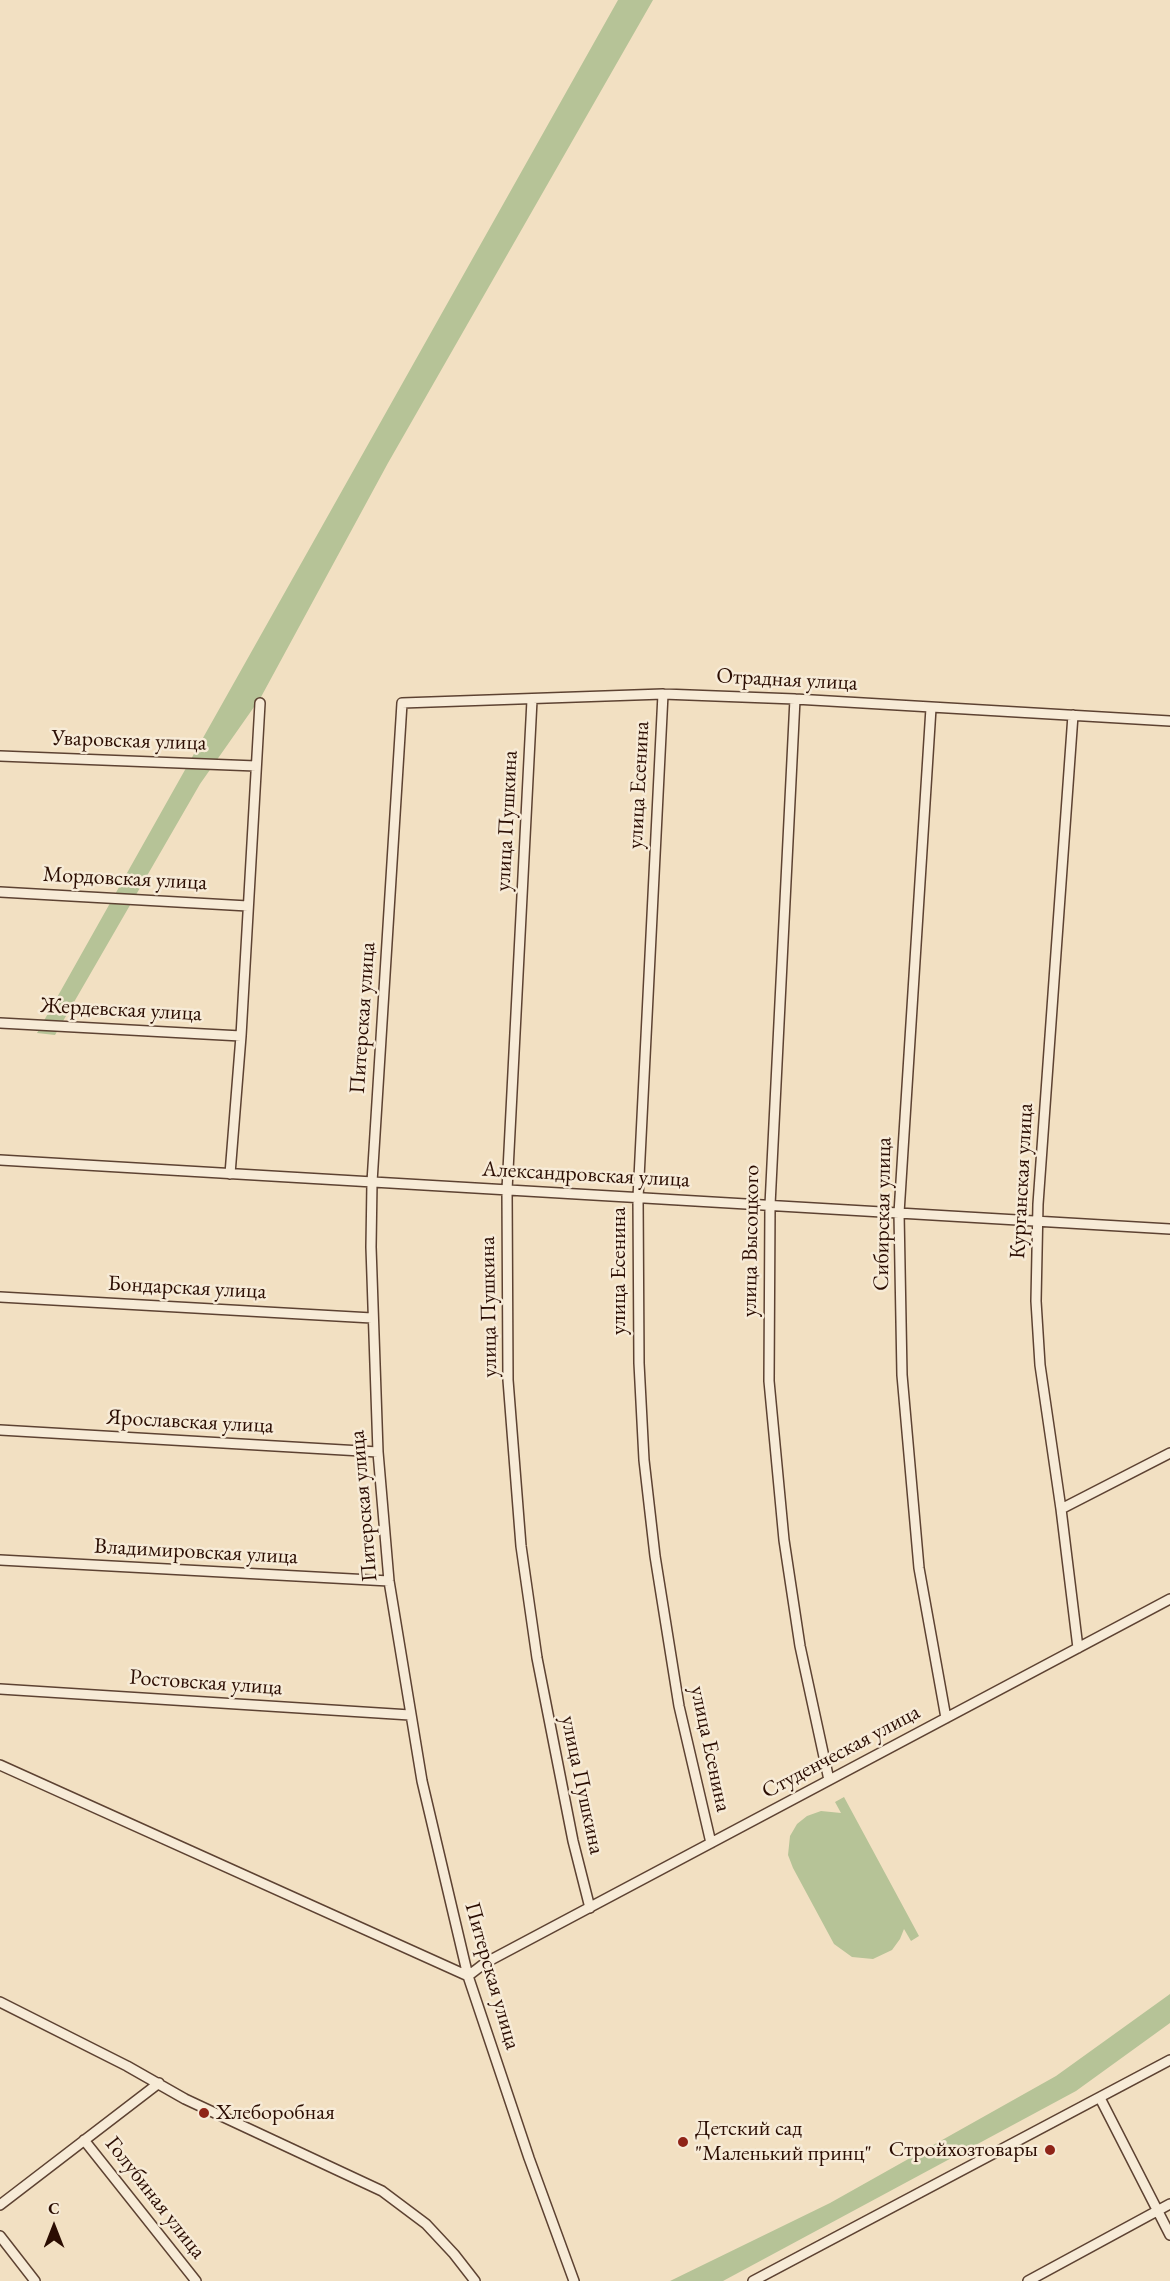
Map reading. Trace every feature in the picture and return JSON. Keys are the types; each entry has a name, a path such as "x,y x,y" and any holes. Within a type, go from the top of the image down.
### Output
{"street":[{"name":"Отрадная улица","path":"402,703 663,694 795,699 1170,721"},
{"name":"улица Есенина","path":"663,694 638,1198 639,1364 645,1471 655,1556 679,1706 701,1809 711,1843"},
{"name":"улица Высоцкого","path":"795,699 770,1205 769,1381 784,1540 800,1646 829,1780"},
{"name":"улица Пушкина","path":"532,700 507,1190 508,1380 521,1546 537,1659 573,1841 590,1908"},
{"path":"230,1174 241,1036 260,702"},
{"name":"Питерская улица","path":"402,703 372,1182 372,1318 378,1452 389,1581 424,1792 468,1976 529,2158 574,2281"},
{"name":"Сибирская улица","path":"931,708 899,1213 902,1375 919,1568 946,1718"},
{"name":"Курганская улица","path":"1073,715 1037,1221 1036,1301 1040,1365 1078,1648"},
{"name":"Уваровская улица","path":"0,756 256,766"},
{"name":"Мордовская улица","path":"0,892 248,906"},
{"name":"Жердевская улица","path":"0,1023 241,1036"},
{"name":"Александровская улица","path":"0,1160 1170,1229"},
{"name":"Бондарская улица","path":"0,1297 372,1318"},
{"name":"Ярославская улица","path":"0,1430 378,1452"},
{"path":"1061,1509 1170,1453"},
{"name":"Владимировская улица","path":"0,1560 389,1581"},
{"name":"Студенческая улица","path":"468,1976 485,1963 1170,1599"},
{"name":"Ростовская улица","path":"0,1689 410,1715"},
{"path":"0,1765 468,1976"},
{"path":"0,2002 159,2083 185,2099 382,2191 426,2224 475,2281"},
{"path":"753,2281 1170,2060"},
{"path":"0,2205 159,2083"},
{"path":"1100,2098 1170,2235"},
{"name":"Голубиная улица","path":"84,2140 196,2281"},
{"path":"1028,2281 1170,2204"},
{"path":"0,2236 34,2281"}],"green space":[{"path":"618,0 653,0 388,463 261,697 200,784 55,1035 37,1033"},
{"path":"844,1797 919,1936 911,1941 904,1929 892,1950 873,1959 852,1957 834,1944 788,1855 790,1836 797,1824 807,1816 821,1811 841,1813 835,1802"},
{"path":"1170,1994 1170,2023 1076,2091 723,2281 670,2281 830,2203 1056,2076"}],"place":[{"name":"Хлеборобная","path":"204,2113"},
{"name":"Детский сад \"Маленький принц\"","path":"683,2142"},
{"name":"Стройхозтовары","path":"1050,2150"}]}
